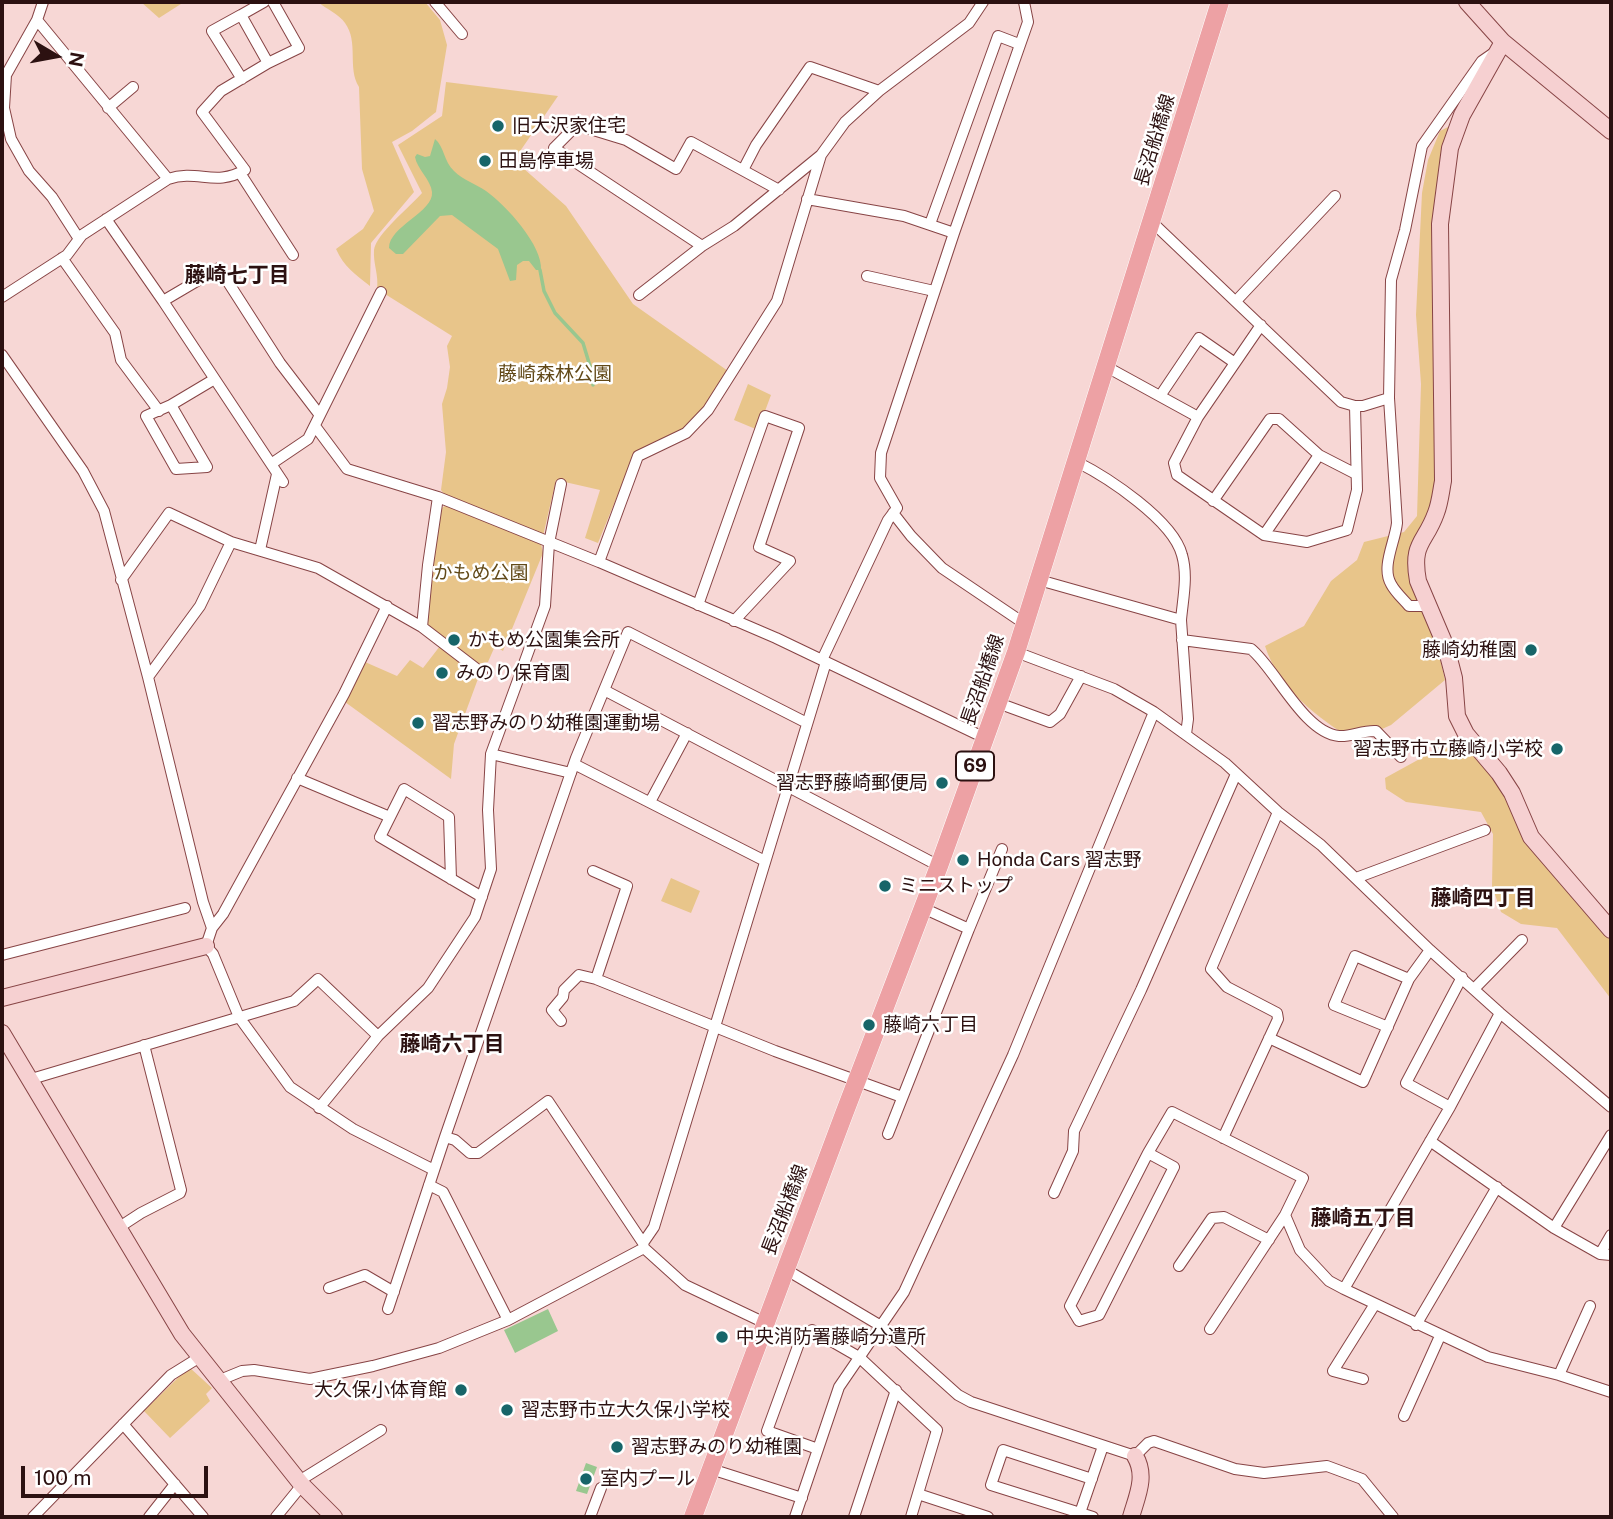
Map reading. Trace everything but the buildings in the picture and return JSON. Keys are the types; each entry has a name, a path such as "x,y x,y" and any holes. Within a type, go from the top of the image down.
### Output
{"main road":[{"name":"長沼船橋線","path":"693,1517 939,866 1016,652 1220,2"}],"street":[{"path":"43,2 37,20 6,75 3,108 10,139 29,171 52,197 79,239"},
{"path":"242,79 212,31 264,2"},
{"path":"2,298 62,258 79,239 106,219 168,179 182,174 223,179 245,170 202,112 221,91 299,48 273,2"},
{"path":"435,2 462,34"},
{"path":"639,295 702,246 734,226 821,155 845,122 879,91 970,23 983,2"},
{"path":"220,1380 242,1371 254,1370 310,1379 361,1369 439,1348 508,1320 644,1246 654,1227 824,661 897,508 880,478 881,453 934,291 1028,22 1024,2"},
{"path":"1467,2 1500,46 1611,131"},
{"path":"241,15 268,63"},
{"path":"37,20 168,179"},
{"path":"930,224 998,36 1019,44"},
{"path":"1428,606 1409,606 1390,583 1386,568 1395,541 1397,523 1389,398 1391,280 1405,230 1422,146 1482,61 1500,46"},
{"path":"1500,46 1462,115 1450,148 1440,223 1443,481 1436,513 1417,548 1416,568 1418,580 1453,668 1457,716 1466,734 1499,772 1512,793 1531,837 1611,930"},
{"path":"743,170 756,145 810,67 879,91"},
{"path":"108,108 133,87"},
{"path":"702,246 554,148 576,125 626,140 676,169 691,142 779,190"},
{"path":"599,562 638,456 686,433 708,410 777,301 821,155"},
{"path":"240,173 293,255"},
{"path":"1236,301 1335,196"},
{"path":"807,199 904,216 954,233"},
{"path":"106,219 277,473"},
{"path":"1152,222 1341,402 1363,406 1389,398"},
{"path":"62,258 115,333 121,360 159,411"},
{"path":"163,301 219,268 280,363 319,414"},
{"path":"867,276 934,291"},
{"path":"260,550 277,473 308,439 381,292"},
{"path":"1261,325 1198,417 1174,463 1177,475 1264,535 1307,542 1347,530 1357,490 1355,406"},
{"path":"1160,396 1199,338 1235,363"},
{"path":"2,355 83,471 104,511 212,928"},
{"path":"1105,366 1198,417"},
{"path":"171,405 207,467 176,469 146,416 214,380"},
{"path":"698,605 765,416 799,428 759,547 790,561 734,621"},
{"path":"1213,501 1270,419 1279,419 1319,455 1356,474"},
{"path":"315,426 346,469 438,497 599,562 776,638 985,738"},
{"path":"1264,535 1319,455"},
{"path":"1077,461 1130,494 1171,535 1182,551 1186,574 1181,620 1188,719 1186,734"},
{"path":"319,1108 378,1036 428,988 475,917 491,869 488,810 491,754 545,606 549,543 561,484"},
{"path":"422,627 438,497"},
{"path":"121,580 169,513 231,542 318,568 422,627 482,673"},
{"path":"893,513 942,568 1025,624"},
{"path":"148,677 200,606 231,542"},
{"path":"1039,580 1181,620"},
{"path":"206,946 212,928 223,914 344,694 387,606"},
{"path":"388,1309 572,768 628,632 807,723"},
{"path":"1182,640 1251,649 1260,656 1287,697 1326,732 1341,737 1366,731 1376,732 1401,757"},
{"path":"1016,652 1114,689 1154,712 1225,763 1278,812 1321,845 1500,1013 1611,1108"},
{"path":"998,703 1050,722 1060,714 1081,676"},
{"path":"604,690 939,866"},
{"path":"795,1517 839,1387 904,1293 1013,1055 1154,712"},
{"path":"650,802 687,733"},
{"path":"491,754 572,768 650,802 765,861"},
{"path":"1055,1193 1073,1151 1074,1131 1141,990 1236,774"},
{"path":"297,778 390,817"},
{"path":"451,879 449,817 404,789 380,837 451,879 482,897"},
{"path":"1223,1138 1278,1019 1277,1013 1227,987 1211,969 1278,812"},
{"path":"1356,878 1485,830"},
{"path":"888,1134 1002,849"},
{"path":"593,871 627,886 596,979"},
{"path":"2,955 185,908"},
{"path":"923,908 969,929"},
{"path":"1474,989 1522,940"},
{"path":"2,998 206,946"},
{"path":"206,946 213,954 239,1017 290,1087 353,1129 434,1170"},
{"path":"1269,1038 1363,1082 1409,979 1430,950"},
{"path":"1388,1027 1334,1005 1355,956 1409,979"},
{"path":"561,1021 552,1010 564,990 579,975 596,979 714,1027 902,1097"},
{"path":"1450,1107 1406,1083 1462,977"},
{"path":"28,1080 294,1001 318,979 378,1036"},
{"path":"1344,1289 1450,1107 1500,1013"},
{"path":"2,1032 28,1080 183,1334 300,1483 334,1517"},
{"path":"118,1228 181,1190 144,1045"},
{"path":"445,1137 456,1140 470,1153 478,1153 548,1101 644,1246 685,1284 743,1315 765,1323"},
{"path":"1148,1153 1174,1167 1099,1315 1079,1321 1070,1306 1148,1153 1172,1112 1303,1178 1285,1215 1210,1329"},
{"path":"1554,1228 1611,1135"},
{"path":"1430,1141 1554,1228 1606,1254 1611,1235"},
{"path":"429,1185 443,1192 508,1320"},
{"path":"1416,1325 1497,1188"},
{"path":"1285,1215 1300,1250 1329,1281 1416,1325 1488,1357 1611,1392"},
{"path":"1179,1266 1212,1218 1224,1217 1269,1240"},
{"path":"785,1269 881,1326 958,1395 971,1402 1135,1456 1141,1465 1142,1476 1133,1517"},
{"path":"328,1287 365,1275 394,1292"},
{"path":"1363,1379 1333,1371 1375,1304"},
{"path":"1559,1376 1590,1306"},
{"path":"818,1449 767,1431 802,1335 812,1330 859,1357 937,1430 911,1517"},
{"path":"1404,1416 1440,1336"},
{"path":"36,1516 171,1375 200,1357"},
{"path":"855,1517 896,1390"},
{"path":"123,1424 203,1517"},
{"path":"276,1517 300,1483 381,1430"},
{"path":"1135,1456 1148,1443 1154,1441 1236,1469 1264,1473 1327,1466 1362,1479 1393,1517"},
{"path":"1080,1513 1102,1446"},
{"path":"1092,1479 1003,1451 991,1485 1093,1517"},
{"path":"710,1469 802,1498"},
{"path":"149,1517 175,1485"},
{"path":"590,1517 601,1488"},
{"path":"918,1494 971,1515 988,1517"}],"green space":[{"path":"141,2 184,2 159,18"},
{"path":"318,2 425,2 440,20 447,45 436,112 412,131 392,142 414,192 371,243 370,286 346,265 336,249 363,229 374,211 362,169 359,87 354,72 349,30 336,14"},
{"name":"藤崎森林公園","path":"446,82 558,96 514,160 566,206 633,304 728,371 707,405 684,431 634,455 598,543 585,538 600,490 556,480 543,536 445,495 441,490 446,452 442,404 450,367 447,346 452,336 377,289 374,250 381,236 422,193 398,145 442,116"},
{"path":"1454,124 1441,154 1438,480 1429,517 1410,550 1445,680 1391,725 1355,741 1327,723 1301,701 1280,676 1265,646 1304,626 1331,581 1357,560 1364,542 1404,532 1417,516 1421,384 1416,315 1422,193 1428,160 1440,131"},
{"path":"748,384 771,395 758,430 734,420"},
{"name":"かもめ公園","path":"446,505 541,544 543,553 503,651 495,646 488,662 476,664 427,626 432,567 442,508"},
{"name":"習志野みのり幼稚園運動場","path":"440,646 479,676 454,744 451,779 345,702 365,662 397,676 410,660 423,668"},
{"path":"1463,746 1485,762 1501,786 1528,842 1611,941 1611,999 1557,928 1521,924 1501,912 1492,886 1493,834 1481,812 1406,802 1386,789 1385,778 1436,750"},
{"path":"671,878 700,891 691,913 661,901"},
{"path":"189,1367 212,1388 206,1394 210,1401 170,1438 144,1411"}],"shaded area":[{"path":"435,139 454,171 494,197 522,227 536,249 541,270 536,270 529,261 523,261 517,265 516,280 510,281 498,249 452,215 440,216 403,254 396,254 389,248 396,233 431,199 431,188 415,157 417,154 430,156"},
{"path":"548,1309 558,1331 515,1353 504,1330"},
{"name":"室内プール","path":"586,1463 597,1467 587,1494 576,1491"}],"waterway":[{"path":"540,270 544,291 555,313 583,343 593,385"}],"place":[{"name":"旧大沢家住宅","path":"498,126"},
{"name":"田島停車場","path":"485,161"},
{"name":"かもめ公園集会所","path":"454,640"},
{"name":"藤崎幼稚園","path":"1531,650"},
{"name":"みのり保育園","path":"442,673"},
{"name":"習志野みのり幼稚園運動場","path":"418,723"},
{"name":"習志野市立藤崎小学校","path":"1557,749"},
{"name":"習志野藤崎郵便局","path":"942,783"},
{"name":"Honda Cars 習志野","path":"963,860"},
{"name":"ミニストップ","path":"885,886"},
{"name":"藤崎六丁目","path":"869,1025"},
{"name":"中央消防署藤崎分遣所","path":"722,1337"},
{"name":"大久保小体育館","path":"461,1390"},
{"name":"習志野市立大久保小学校","path":"507,1410"},
{"name":"習志野みのり幼稚園","path":"617,1447"},
{"name":"室内プール","path":"586,1479"}],"district":[{"name":"藤崎七丁目","path":"237,276"},
{"name":"藤崎四丁目","path":"1483,899"},
{"name":"藤崎六丁目","path":"452,1045"},
{"name":"藤崎五丁目","path":"1363,1219"}]}
